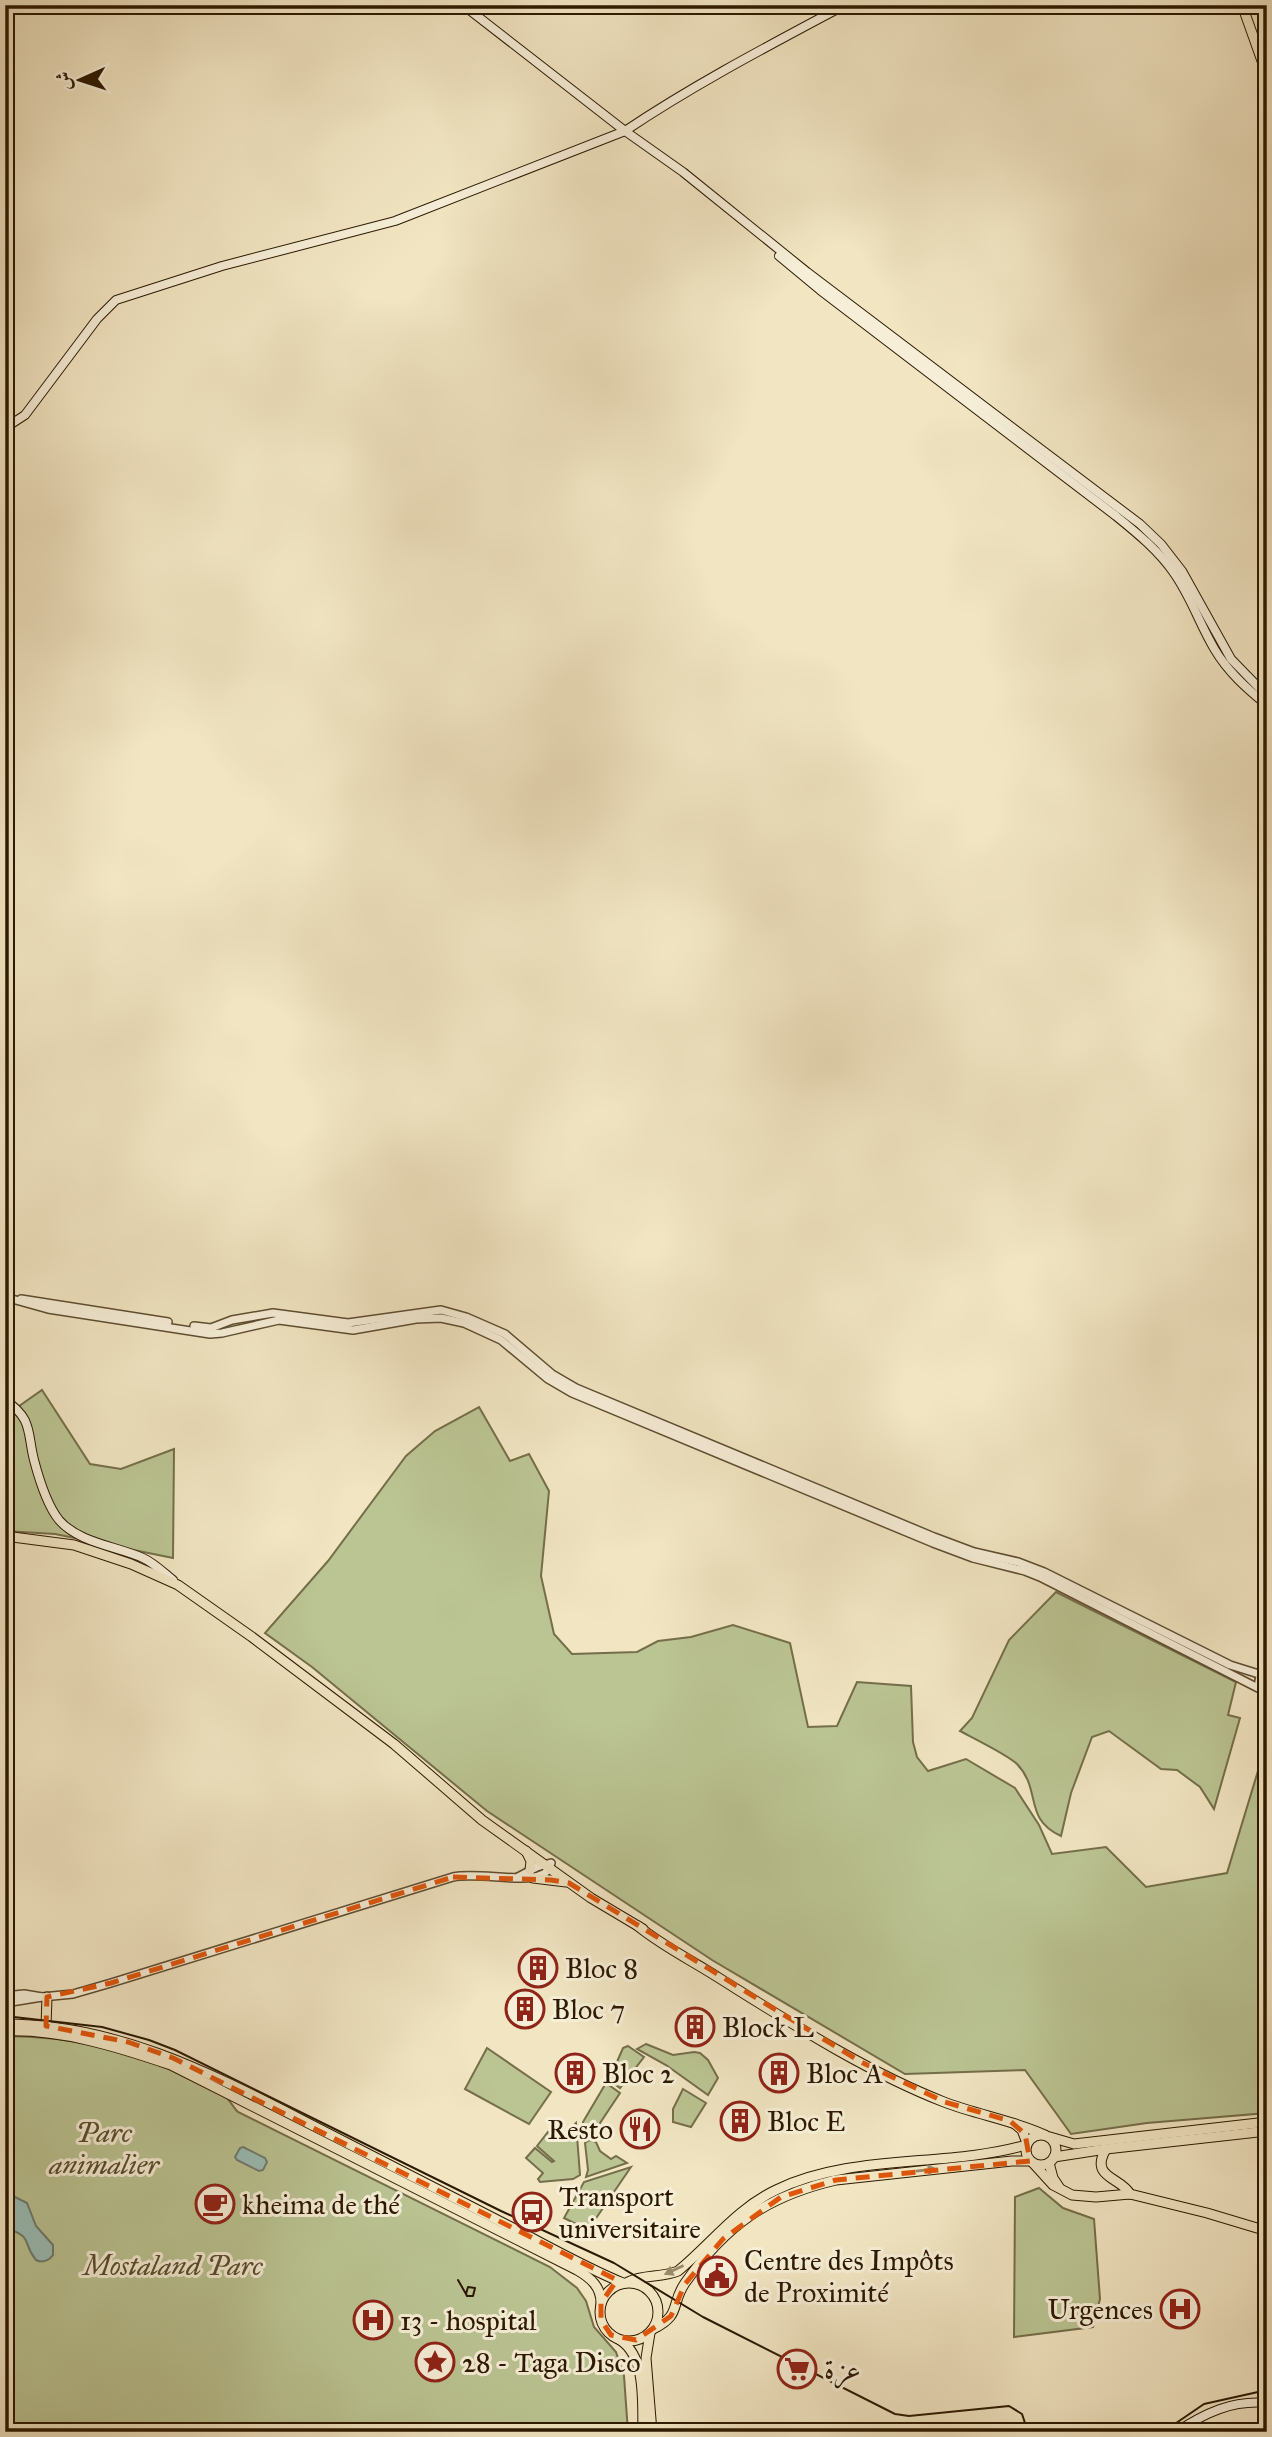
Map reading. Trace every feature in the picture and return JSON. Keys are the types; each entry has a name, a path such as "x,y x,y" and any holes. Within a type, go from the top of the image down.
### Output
{"main road":[{"path":"463,5 625,131 683,172 807,272 1140,524 1161,544 1182,571 1231,659 1267,696"},
{"path":"5,428 25,415 102,313 116,300 222,266 395,221 625,131 657,109 845,5"},
{"path":"1242,5 1267,75"},
{"path":"625,131 638,145 726,211 820,290 1152,547 1174,573 1226,666 1267,705"},
{"path":"5,1400 24,1416 31,1432 37,1469 51,1507 70,1530 144,1559 394,1744 469,1808 549,1865 569,1883 627,1922 643,1929"},
{"path":"5,1536 75,1545 131,1564 178,1585"},
{"path":"469,1808 643,1929 752,1998 861,2062 945,2102 1074,2144 1267,2122"},
{"path":"525,1850 531,1861 531,1874 569,1883"},
{"path":"44,1997 46,2026"},
{"path":"5,2024 46,2026 128,2042 173,2057 625,2283 645,2287 652,2294 658,2311 646,2358 652,2432"},
{"path":"5,2031 32,2032 92,2042 171,2064 578,2270 597,2287 605,2328 629,2348 637,2364 643,2432"},
{"path":"1010,2121 1022,2130 1027,2144 1026,2153 1032,2162 1044,2178 1062,2191 1082,2197 1130,2194 1267,2231"},
{"path":"619,2339 636,2340 665,2322 674,2312 685,2284 723,2239 756,2211 781,2197 836,2180 1012,2161 1041,2165 1052,2160 1106,2149 1267,2131"},
{"path":"601,2304 609,2290 625,2283 640,2277 678,2271 740,2212 774,2191 826,2173 988,2153 1027,2144 1035,2136 1048,2136 1055,2144 1053,2179 1062,2191"},
{"path":"1106,2149 1101,2161 1105,2174 1127,2188 1130,2194"},
{"path":"1177,2432 1196,2418 1214,2410 1241,2403 1267,2403"}],"street":[{"path":"7,1298 29,1299 202,1328 273,1313 348,1324 433,1310 458,1314 505,1334 552,1374 576,1388 974,1552 1018,1562 1044,1572 1230,1665 1264,1673 1259,1681 1264,1691"},
{"path":"7,1298 48,1309 211,1334 279,1320 353,1330 430,1317 464,1323 501,1340 548,1379 572,1394 933,1543 979,1560 1034,1574 1264,1691"},
{"path":"5,2003 73,1994 102,1986 453,1877 518,1877 549,1865"},
{"path":"5,1996 24,1994 44,1997"}],"highlighted area":[{"path":"453,1877 551,1880 569,1883 861,2062 945,2102 1010,2121 1025,2134 1030,2161 836,2180 781,2197 723,2239 685,2284 671,2316 636,2340 611,2335 601,2320 601,2303 617,2280 173,2058 128,2042 46,2026 47,1997 111,1983"}],"green space":[{"path":"42,1390 90,1464 121,1469 174,1449 173,1558 55,1534 5,1531 5,1416"},
{"path":"479,1407 510,1461 529,1454 549,1491 541,1576 554,1634 572,1654 637,1652 658,1641 691,1637 733,1625 790,1643 808,1727 837,1726 857,1682 911,1686 913,1742 917,1757 928,1771 966,1759 1015,1788 1039,1825 1052,1854 1106,1847 1146,1887 1227,1873 1261,1761 1261,1702 1267,1703 1267,2113 1147,2123 1071,2134 1025,2070 905,2074 712,1960 487,1811 312,1667 265,1633 328,1561 406,1456 435,1431"},
{"path":"1056,1592 1236,1682 1228,1715 1240,1718 1214,1809 1200,1787 1177,1770 1161,1769 1109,1731 1092,1737 1071,1793 1061,1836 1049,1829 1037,1813 1025,1774 1017,1764 960,1731 972,1718 1009,1640"},
{"name":"Mostaland Parc","path":"5,2036 54,2039 103,2047 173,2070 214,2088 228,2099 238,2112 550,2267 577,2288 586,2301 594,2327 616,2352 624,2376 628,2432 5,2432"},
{"path":"646,2044 673,2055 700,2053 708,2060 718,2078 708,2095 666,2065 637,2049"},
{"path":"628,2046 644,2057 620,2088 609,2080 623,2048"},
{"path":"487,2048 551,2092 529,2124 465,2089"},
{"path":"606,2083 620,2093 594,2132 590,2131 584,2135 583,2122"},
{"path":"683,2089 706,2103 691,2127 673,2122 673,2109"},
{"path":"576,2123 580,2175 573,2179 540,2182 538,2179 543,2173 526,2158 535,2148 554,2161 537,2146 548,2132 559,2140"},
{"path":"589,2140 596,2142 600,2151 611,2159 616,2156 627,2163 586,2177 588,2170 585,2143"},
{"path":"631,2167 588,2230 564,2218 584,2182"},
{"path":"1039,2188 1063,2208 1094,2219 1100,2299 1093,2327 1014,2337 1015,2197"}],"water":[{"path":"243,2147 265,2158 267,2162 263,2170 259,2171 237,2160 235,2157"},
{"path":"15,2197 27,2203 36,2226 53,2245 53,2255 47,2260 36,2260 24,2237 5,2228 5,2198"}],"tram line":[{"path":"5,2016 102,2027 175,2050 501,2211 614,2263 703,2317 895,2414 909,2416 1009,2406 1022,2414 1028,2432"},
{"path":"458,2280 467,2296 473,2296 475,2288 468,2287 466,2294"},
{"path":"1163,2432 1204,2404 1267,2390"}],"place":[{"name":"Bloc 8","path":"538,1968"},
{"name":"Bloc 7","path":"525,2009"},
{"name":"Block L","path":"695,2027"},
{"name":"Bloc 2","path":"575,2073"},
{"name":"Bloc A","path":"779,2073"},
{"name":"Bloc E","path":"740,2121"},
{"name":"Resto","path":"640,2129"},
{"name":"kheima de thé","path":"215,2204"},
{"name":"Transport universitaire","path":"532,2212"},
{"name":"Centre des Impôts de Proximité","path":"717,2276"},
{"name":"Urgences","path":"1180,2309"},
{"name":"13 - hospital","path":"373,2320"},
{"name":"28 - Taga Disco","path":"435,2362"},
{"name":"عزة","path":"797,2369"}],"park label":[{"name":"Parc animalier","path":"104,2148"}]}
